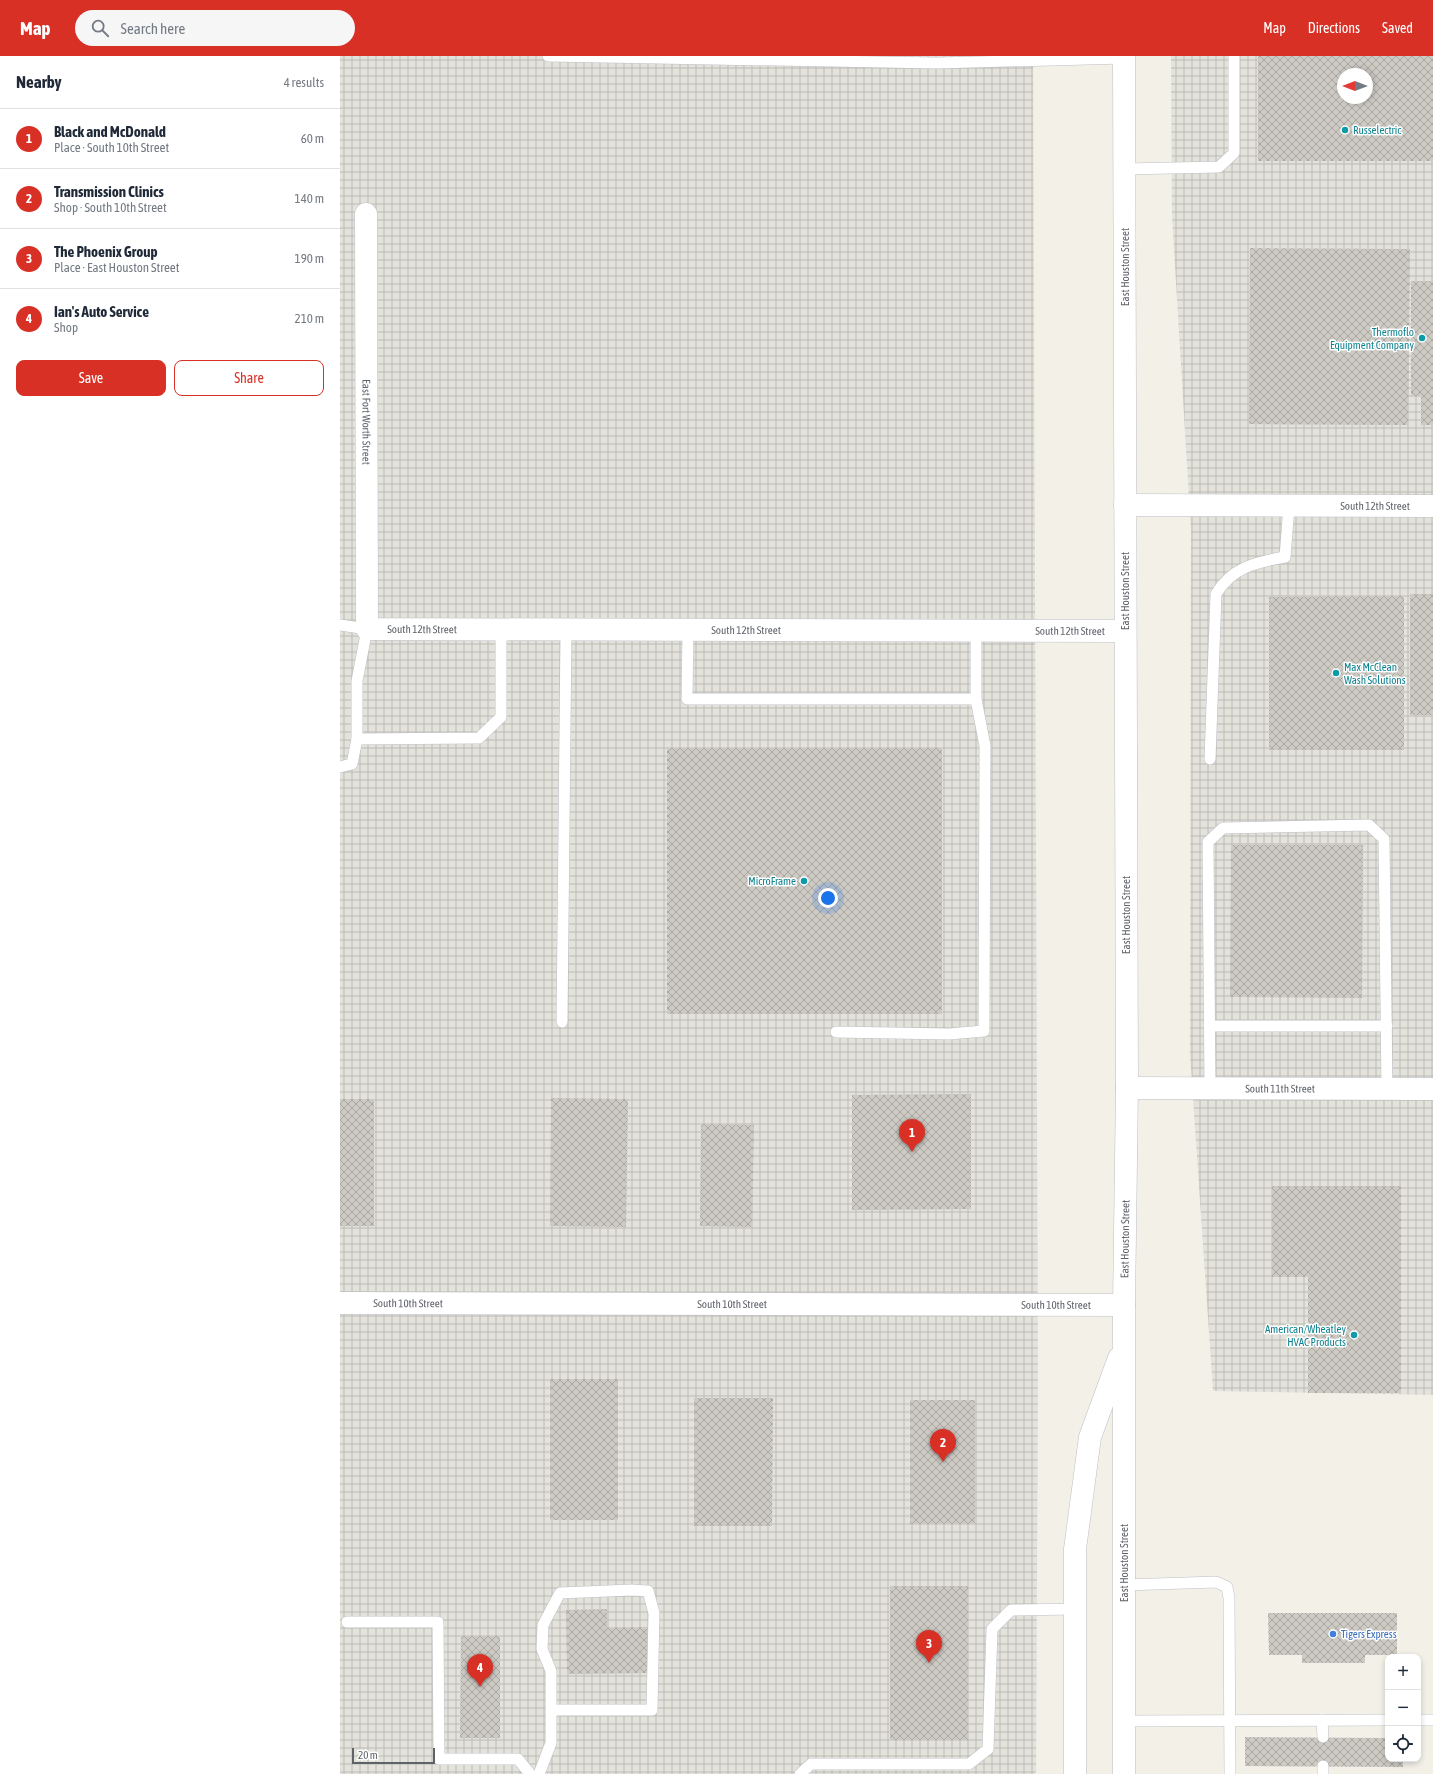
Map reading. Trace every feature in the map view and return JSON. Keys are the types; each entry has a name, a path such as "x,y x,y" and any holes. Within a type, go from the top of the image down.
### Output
{"street":[{"name":"East Houston Street","path":"1124,57 1127,1088 1124,1305 1124,1774"},
{"name":"East Fort Worth Street","path":"366,214 367,629"},
{"name":"South 12th Street","path":"1125,505 1433,506"},
{"name":"South 12th Street","path":"367,629 566,631 1125,631"},
{"name":"South 11th Street","path":"1127,1088 1433,1089"},
{"name":"South 10th Street","path":"340,1303 1124,1305"},
{"path":"1074,1774 1074,1549 1090,1437 1124,1345"}],"lane":[{"path":"548,56 937,60 1124,57"},
{"path":"1125,169 1219,167 1234,153 1234,56"},
{"path":"1210,759 1216,594 1223,582 1253,563 1285,558 1289,506"},
{"path":"340,625 367,629 357,681 357,739 352,764 340,766"},
{"path":"357,739 479,738 501,717 501,630"},
{"path":"562,1022 566,631"},
{"path":"688,631 687,699 976,699"},
{"path":"836,1032 949,1034 984,1031 985,746 976,699 976,631"},
{"path":"1210,1088 1208,842 1222,828 1369,825 1384,839 1387,1089"},
{"path":"1209,1026 1387,1026"},
{"path":"1124,1585 1216,1582 1227,1587 1229,1598 1231,1720 1230,1774"},
{"path":"538,1774 551,1743 551,1710 551,1671 542,1649 543,1625 560,1593 631,1590 648,1591 654,1613 652,1710 551,1710"},
{"path":"800,1774 811,1764 969,1764 988,1749 992,1629 1011,1610 1074,1608"},
{"path":"347,1622 438,1622 439,1759 518,1759 530,1774"},
{"path":"1322,1720 1323,1737"},
{"path":"1124,1721 1385,1720"},
{"path":"1421,1720 1433,1720"}],"shaded area":[{"path":"340,56 1033,56 1038,1382 1036,1772 1034,1774 340,1774"},
{"path":"1171,56 1433,56 1433,1395 1213,1391 1190,1054 1191,531 1172,216"}],"building":[{"name":"Russelectric","path":"1258,56 1433,56 1433,161 1258,161"},
{"path":"1250,248 1410,249 1408,425 1249,424"},
{"name":"Thermoflo Equipment Company","path":"1411,281 1433,281 1433,425 1421,425 1421,396 1411,396"},
{"path":"1410,594 1433,594 1433,715 1410,715"},
{"name":"Max McClean Wash Solutions","path":"1404,596 1404,750 1269,750 1269,597"},
{"name":"MicroFrame","path":"667,748 942,748 942,1014 667,1014"},
{"path":"1231,845 1363,845 1362,998 1230,997"},
{"path":"971,1094 971,1209 852,1210 852,1095"},
{"path":"551,1098 628,1099 626,1227 550,1226"},
{"path":"340,1099 374,1099 374,1226 340,1226"},
{"path":"701,1124 754,1125 752,1227 700,1226"},
{"name":"American/Wheatley HVAC Products","path":"1272,1186 1401,1186 1401,1393 1308,1393 1308,1277 1272,1277"},
{"path":"550,1379 618,1379 618,1520 550,1520"},
{"path":"694,1398 773,1398 772,1526 694,1526"},
{"path":"910,1400 975,1400 975,1524 910,1524"},
{"path":"890,1586 968,1586 968,1740 890,1740"},
{"path":"607,1609 607,1628 647,1627 648,1673 567,1674 566,1610"},
{"name":"Tigers Express","path":"1268,1613 1397,1613 1397,1654 1365,1655 1365,1663 1302,1663 1302,1655 1269,1655"},
{"path":"461,1636 500,1636 500,1738 460,1738"},
{"path":"1245,1737 1385,1738 1385,1762 1403,1762 1403,1767 1245,1766"}],"place":[{"name":"Russelectric","path":"1345,130"},
{"name":"Thermoflo Equipment Company","path":"1422,338"},
{"name":"Max McClean Wash Solutions","path":"1336,673"},
{"name":"MicroFrame","path":"804,881"},
{"name":"Black and McDonald","path":"912,1152"},
{"name":"American/Wheatley HVAC Products","path":"1354,1335"},
{"name":"Transmission Clinics","path":"943,1462"},
{"name":"Tigers Express","path":"1333,1634"},
{"name":"The Phoenix Group","path":"929,1663"},
{"name":"Ian's Auto Service","path":"480,1687"}]}
